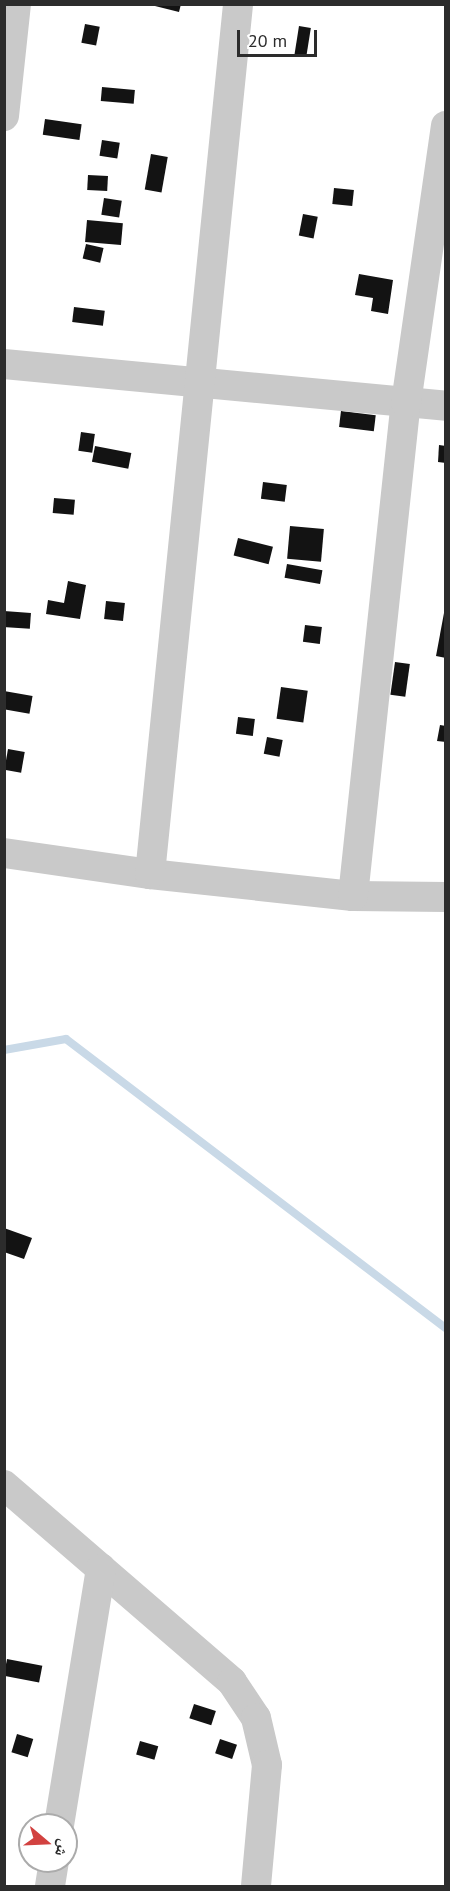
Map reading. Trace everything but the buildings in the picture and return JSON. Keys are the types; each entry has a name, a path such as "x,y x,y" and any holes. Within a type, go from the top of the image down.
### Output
{"street":[{"path":"4,116 16,4"},
{"path":"150,874 238,4"},
{"path":"353,896 406,403 446,126"},
{"path":"4,364 446,406"},
{"path":"4,853 150,874 353,896 446,897"},
{"path":"4,1485 232,1682 256,1718 267,1765 256,1887"},
{"path":"61,1813 101,1568"}],"waterway":[{"path":"4,1050 66,1039 446,1328"}]}
